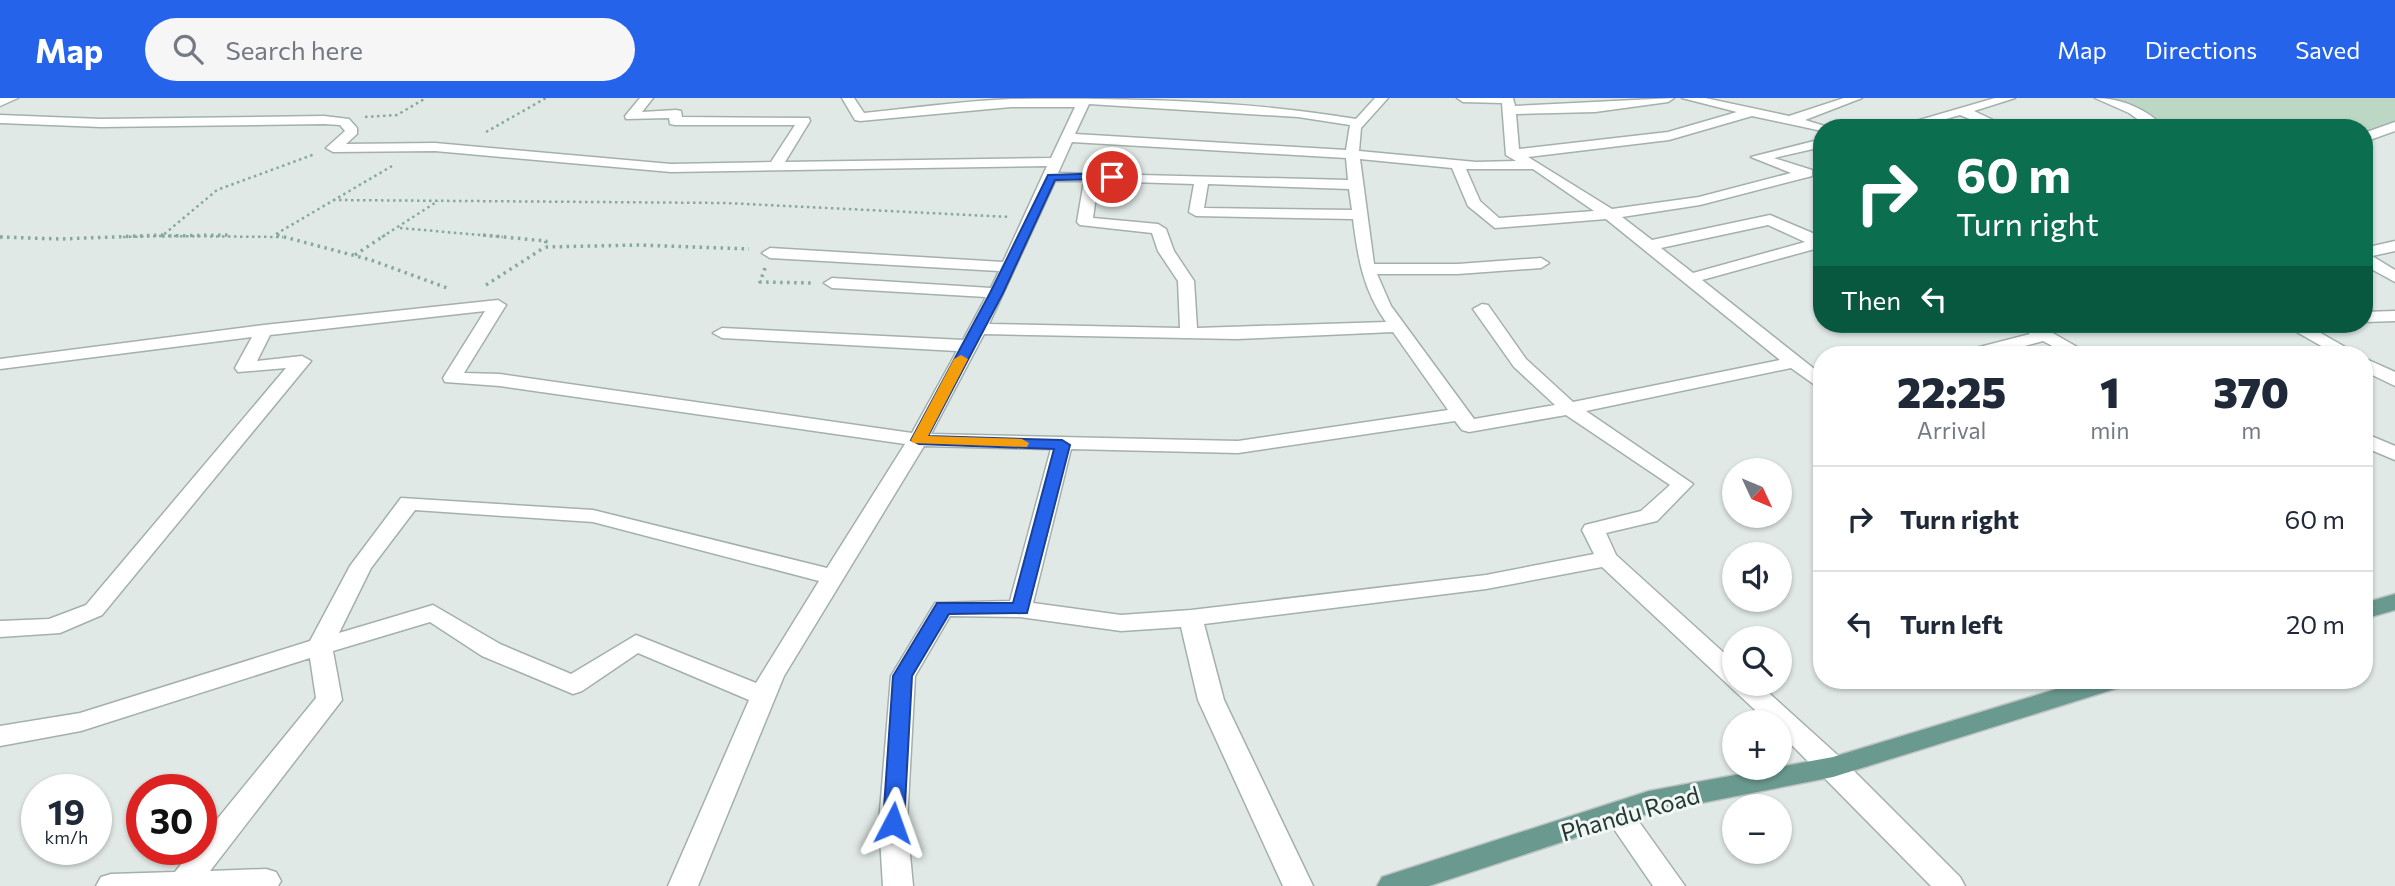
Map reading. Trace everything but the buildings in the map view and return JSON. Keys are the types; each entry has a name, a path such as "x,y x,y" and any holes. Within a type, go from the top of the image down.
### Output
{"main road":[{"path":"2373,609 2395,603"},
{"name":"Phandu Road","path":"1392,886 1649,802 1833,767 2086,689"}],"street":[{"path":"0,102 12,98"},
{"path":"648,98 631,116 676,114 675,121 804,121 776,166"},
{"path":"848,98 860,117 1011,103 1084,100 1298,113 1359,123"},
{"path":"1298,113 1306,98"},
{"path":"1382,98 1355,127 1352,153 1367,269 1383,306 1469,426 1794,362"},
{"path":"1463,98 1595,108 1668,98"},
{"path":"1688,98 1813,125"},
{"path":"1789,120 1856,98"},
{"path":"1931,119 2008,98"},
{"path":"2101,98 2133,110 2146,119"},
{"path":"683,886 763,696 919,440 997,293 1055,170 1084,100"},
{"path":"1507,103 1513,155"},
{"path":"1961,111 1981,119"},
{"path":"1513,155 1669,136 1752,112"},
{"path":"0,118 101,122 344,122 352,131 333,148"},
{"path":"2373,135 2395,126"},
{"path":"1069,138 1352,153 1457,164 1536,165"},
{"path":"1457,164 1473,203 1495,223 1609,214 1700,201 1807,173 1758,157 1813,145"},
{"path":"333,148 423,147 671,168 776,166 1055,170 1092,177 1357,185"},
{"path":"1513,155 1536,165 1609,214 1813,377"},
{"path":"1092,177 1085,222 1158,229 1166,251 1186,281 1189,333"},
{"path":"1202,180 1196,212 1361,215"},
{"path":"1648,246 1770,220 1813,239"},
{"path":"1688,279 1813,244"},
{"path":"2373,253 2395,246"},
{"path":"770,253 1009,267"},
{"path":"2373,262 2395,277"},
{"path":"1367,269 1458,269 1541,263"},
{"path":"832,283 997,293"},
{"path":"0,364 264,330 498,304 452,378 500,380 919,440 1238,447 1461,414"},
{"path":"1482,309 1520,363 1569,408 1684,484 1649,516 1593,530 1607,559 1722,665"},
{"path":"2373,317 2395,316"},
{"path":"722,333 973,338 1398,327"},
{"path":"0,629 53,629 94,610 302,361 244,368 264,330"},
{"path":"2041,333 2065,346"},
{"path":"2309,333 2333,346"},
{"path":"2004,346 2045,335"},
{"path":"2373,368 2395,380"},
{"path":"2373,443 2395,454"},
{"path":"1020,608 1062,445"},
{"path":"181,884 329,700 320,646 361,566 409,503 593,516 833,578"},
{"path":"898,886 893,823 903,676 943,608 1020,608 1121,623 1191,618 1486,582 1607,559"},
{"path":"0,736 81,722 433,613 491,650 573,685 636,643 763,696"},
{"path":"1191,618 1211,700 1298,886"},
{"path":"1756,696 1833,767 1950,886"},
{"path":"1617,813 1670,886"},
{"path":"111,886 266,881 263,886"}],"path":[{"path":"330,120 397,115 426,98"},
{"path":"456,149 546,98"},
{"path":"275,235 423,147"},
{"path":"162,236 216,190 333,148"},
{"path":"333,200 726,203 1032,219"},
{"path":"354,256 439,201"},
{"path":"400,228 545,241 545,247"},
{"path":"0,237 61,239 275,235 354,256 452,289"},
{"path":"482,288 545,247 639,245 702,249 772,248 760,282 832,283"}],"green space":[{"path":"2101,98 2395,98 2395,126 2373,135 2373,119 2146,119 2133,110"}],"slow traffic":[{"path":"961,359 919,440 1022,443"}],"route":[{"path":"893,823 903,676 943,608 1020,608 1062,445 919,440 997,293 1051,177 1112,177"}]}
